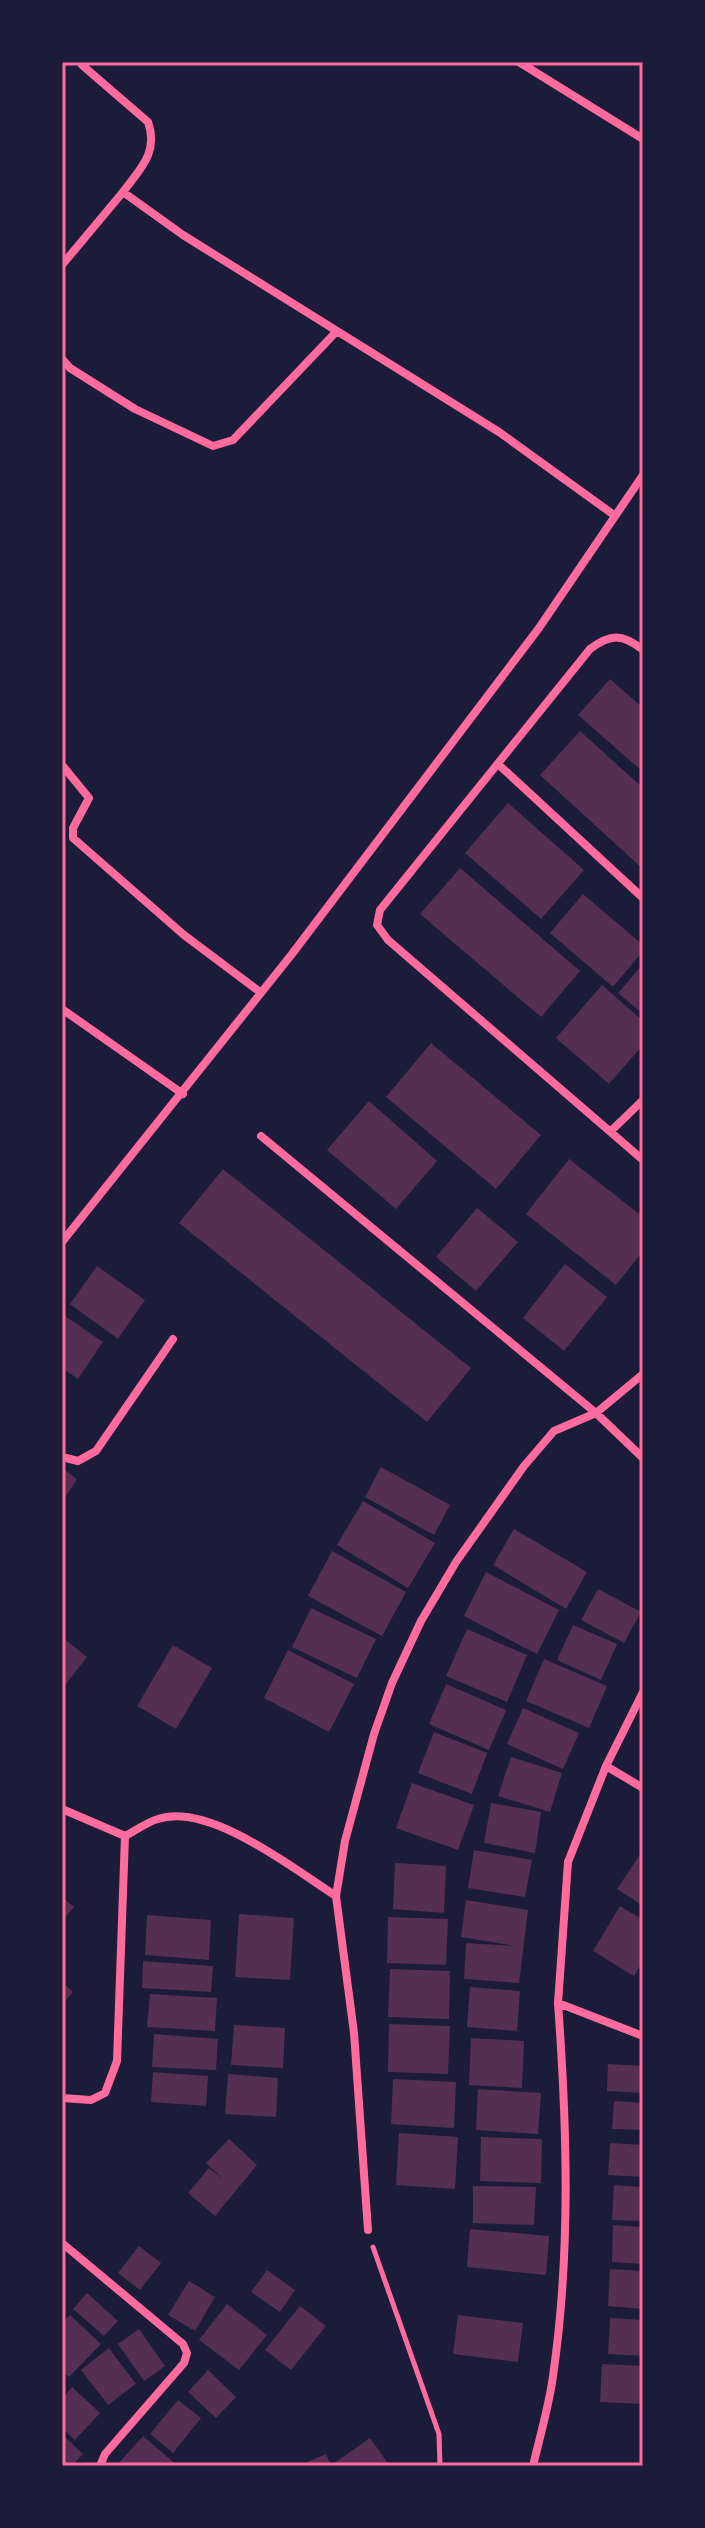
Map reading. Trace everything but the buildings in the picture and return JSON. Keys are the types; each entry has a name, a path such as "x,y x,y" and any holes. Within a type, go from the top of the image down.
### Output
{"street":[{"path":"519,62 643,139"},
{"path":"62,265 149,158 151,131 148,122 82,65"},
{"path":"123,192 183,235 499,432 614,515"},
{"path":"62,359 70,368 135,409 213,446 233,440 336,332"},
{"path":"63,1240 183,1094 539,628 643,475"},
{"path":"643,650 616,635 606,637 590,649 380,910 377,925 388,940 643,1160"},
{"path":"498,764 643,898"},
{"path":"62,765 89,798 73,828 73,838 184,935 260,992"},
{"path":"62,1009 183,1094"},
{"path":"611,1131 643,1100"},
{"path":"261,1136 596,1413 643,1458"},
{"path":"62,1457 78,1461 96,1451 173,1339"},
{"path":"368,2230 354,2033 336,1896 345,1841 374,1734 392,1683 421,1621 456,1562 524,1466 554,1431 596,1413 643,1374"},
{"path":"533,2466 553,2378 561,2303 566,2156 558,2003 568,1862 606,1766 643,1692"},
{"path":"606,1766 643,1788"},
{"path":"62,1809 125,1836"},
{"path":"125,1836 160,1818 203,1819 247,1838 336,1896"},
{"path":"62,2098 91,2100 105,2093 117,2061 125,1836"},
{"path":"558,2003 643,2036"},
{"path":"62,2243 183,2344 187,2353 184,2363 105,2454 100,2466"}],"path":[{"path":"368,2230 439,2434 440,2466"}]}
